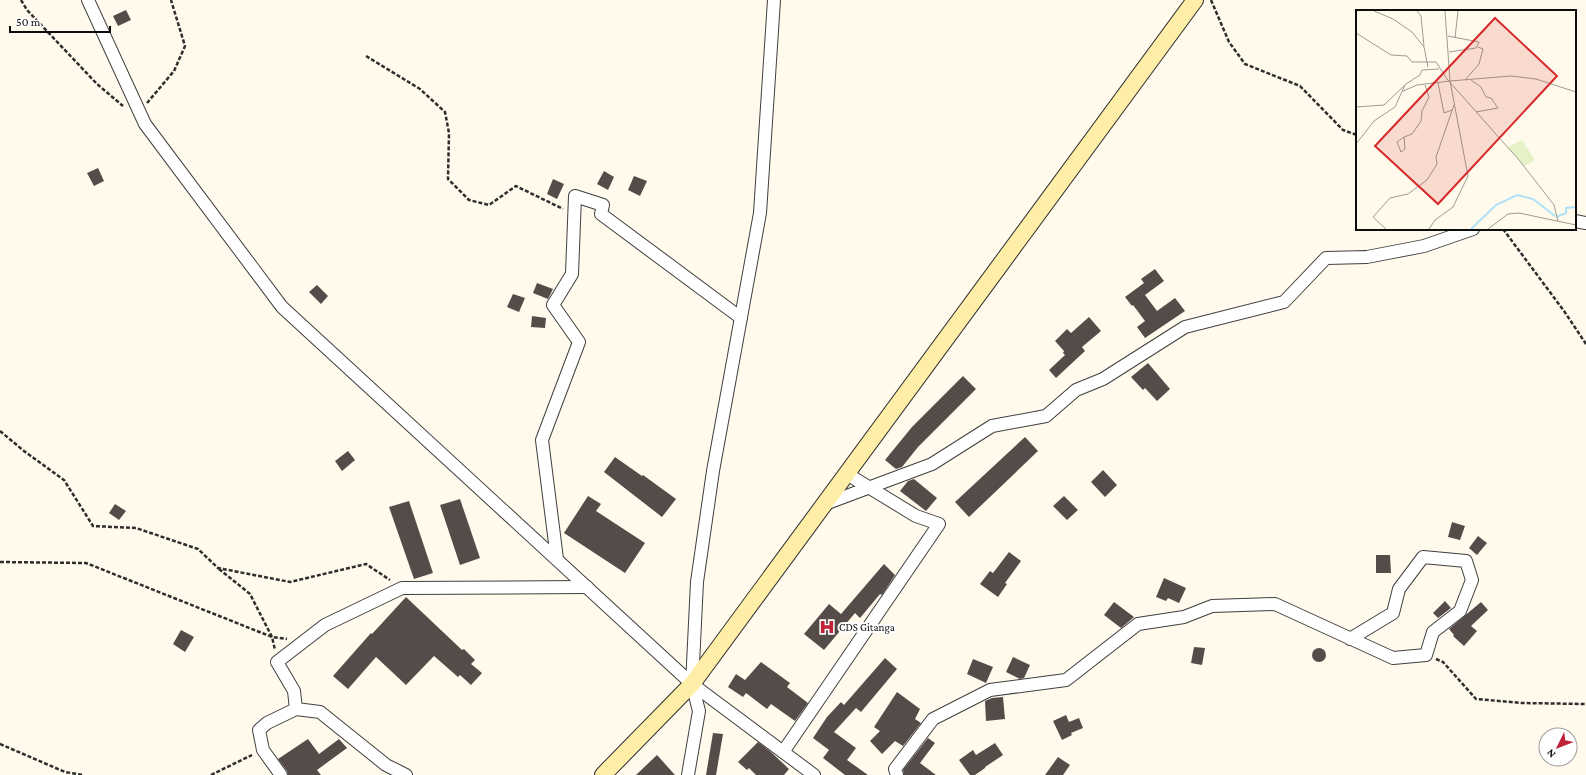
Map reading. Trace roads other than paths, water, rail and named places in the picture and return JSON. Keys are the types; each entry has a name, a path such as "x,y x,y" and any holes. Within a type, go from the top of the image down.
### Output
{"main road":[{"path":"603,775 692,684 1195,0"}],"street":[{"path":"88,0 145,124 282,307 692,684 814,775"},
{"path":"688,775 699,711 692,684 697,582 713,471 760,214 774,0"},
{"path":"557,559 542,440 579,342 553,305 572,274 575,196 603,204 601,214 741,318"},
{"path":"1576,221 1586,223"},
{"path":"825,504 932,464 992,426 1046,416 1076,390 1103,379 1185,327 1284,302 1326,258 1367,257 1424,246 1470,230"},
{"path":"783,752 939,524 916,516 847,474"},
{"path":"898,775 895,769 933,719 990,690 1066,680 1138,624 1184,617 1212,606 1275,604 1350,639 1393,658 1426,655 1433,632 1460,611 1472,580 1466,561 1423,557 1399,589 1394,614 1350,639"},
{"path":"296,709 294,691 278,662 325,625 402,588 587,587"},
{"path":"281,775 263,750 259,730 268,723 296,709 320,712 386,765 406,775"}],"place":[{"name":"CDS Gitanga","path":"827,627"}]}
